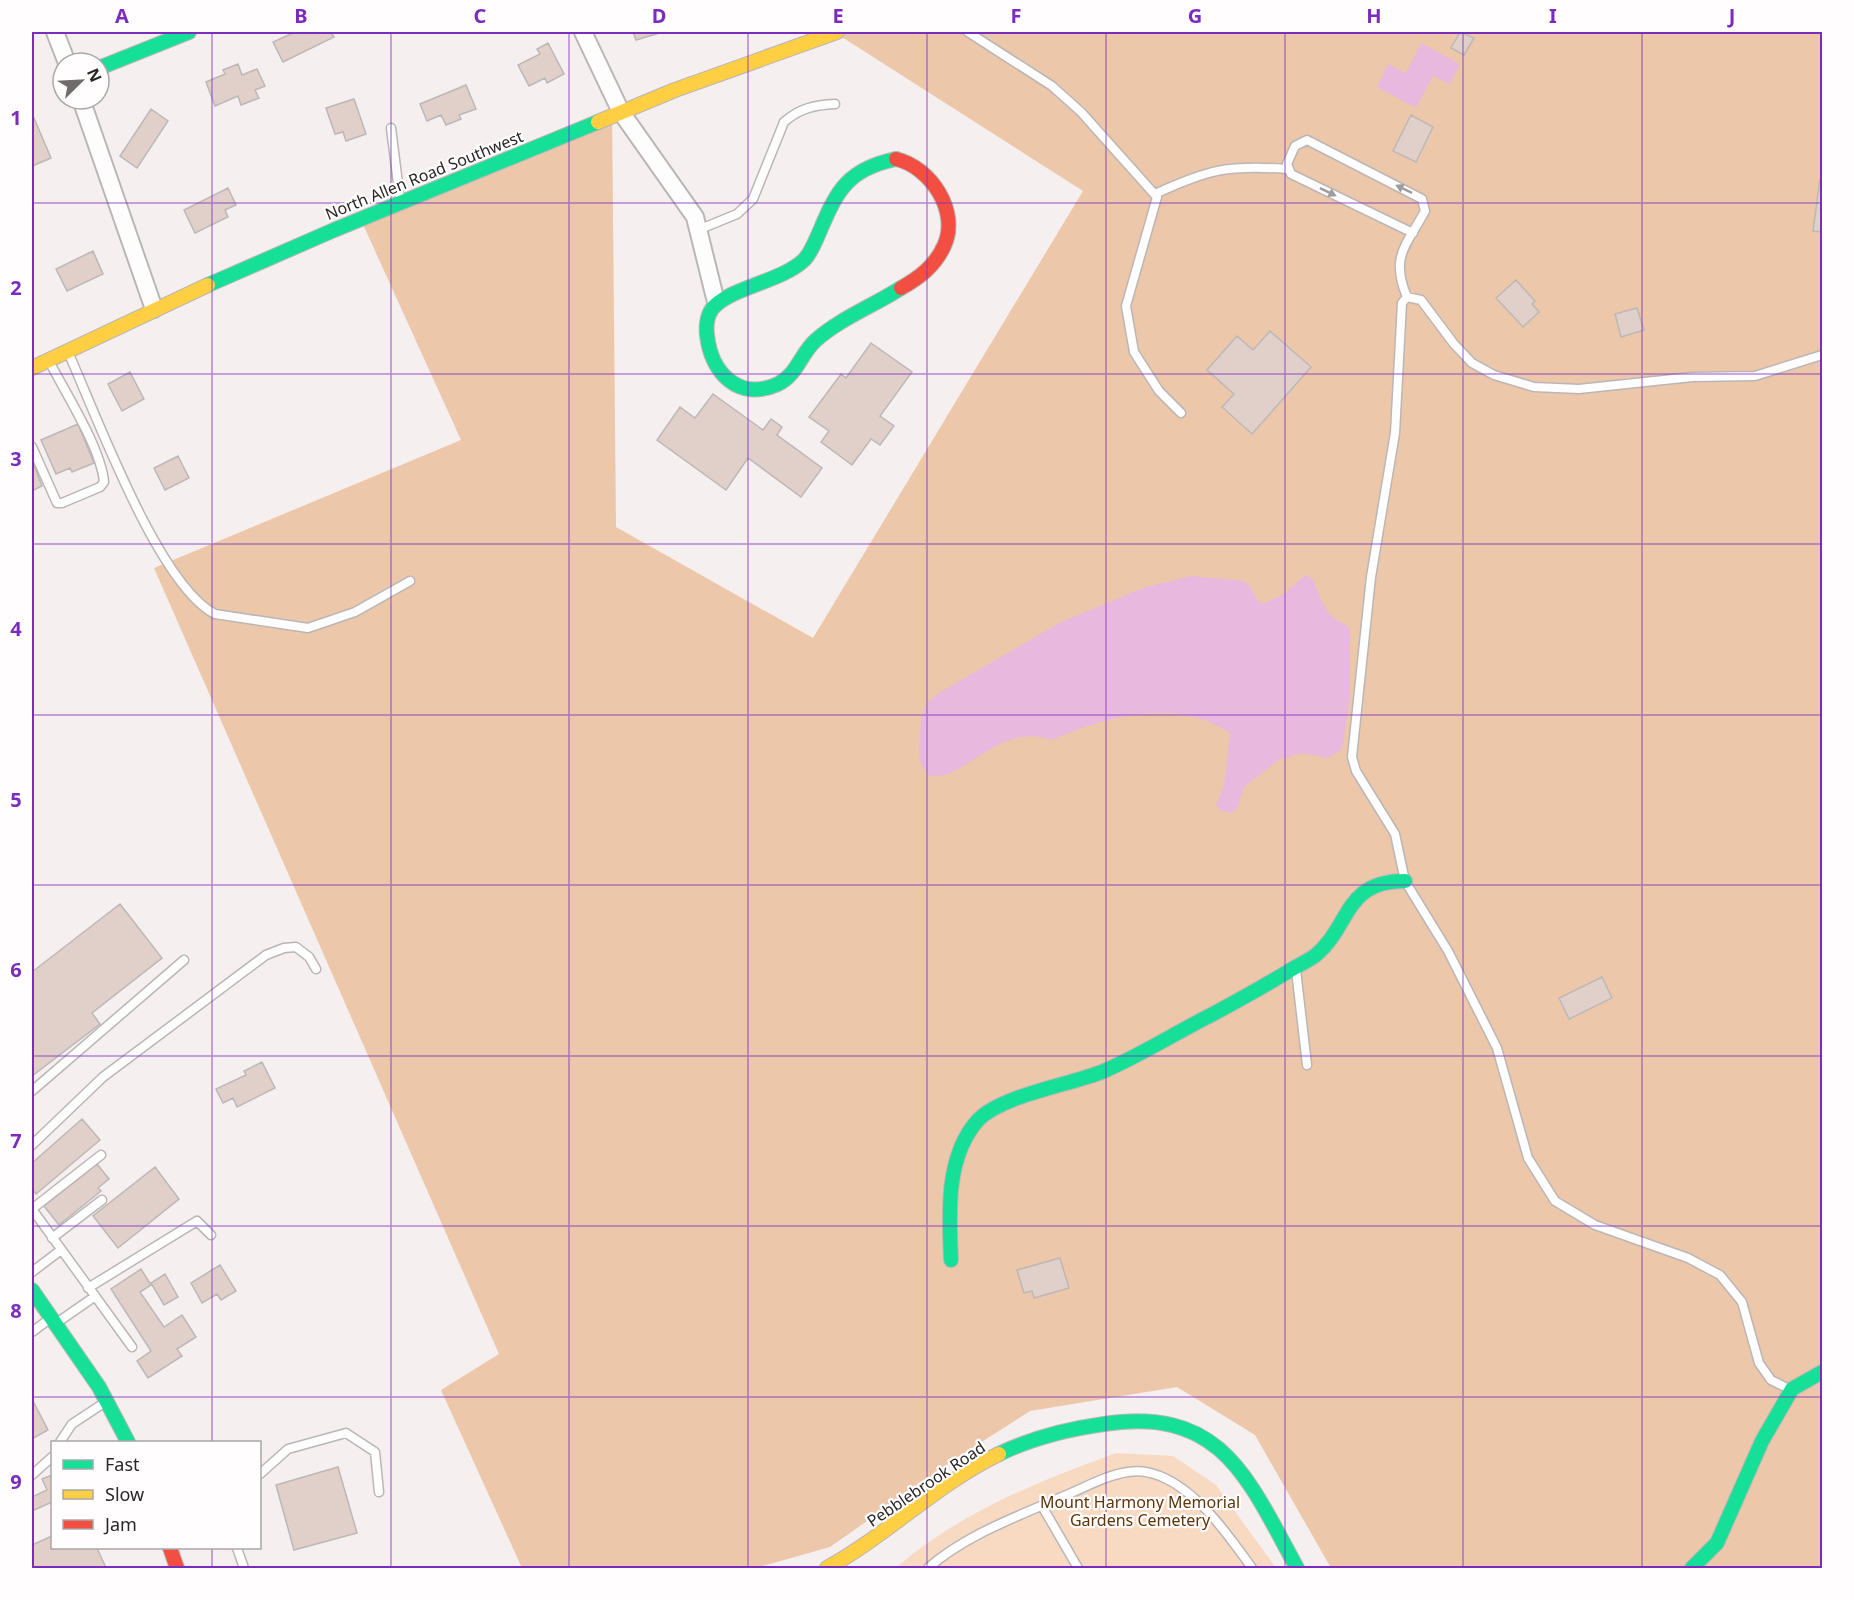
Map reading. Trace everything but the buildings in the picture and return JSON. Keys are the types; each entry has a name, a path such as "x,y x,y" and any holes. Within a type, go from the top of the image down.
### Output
{"street":[{"path":"55,32 62,51"},
{"path":"111,63 189,32"},
{"path":"583,32 621,112 695,217 716,302 710,311 707,341 723,377 737,387 760,390 772,387 792,375 812,344 836,325 928,271 945,244 947,208 938,188 916,165 896,159 867,165 846,180 835,195 805,259 766,285 716,302"},
{"name":"North Allen Road Southwest","path":"32,368 154,309 400,203 621,112 783,49 837,32"},
{"path":"85,111 154,309"},
{"path":"951,1260 949,1228 956,1159 980,1116 995,1107 1104,1071 1254,992 1316,955 1338,929 1349,906 1366,891 1390,881 1405,881"},
{"path":"32,1290 107,1401 127,1441"},
{"path":"1692,1569 1717,1542 1762,1441 1792,1389 1822,1372"},
{"name":"Pebblebrook Road","path":"827,1569 872,1541 975,1467 1020,1445 1073,1429 1146,1419 1172,1423 1203,1436 1234,1465 1257,1496 1297,1569"},
{"path":"171,1549 177,1569"}],"lane":[{"path":"968,32 1052,86 1081,112 1155,194"},
{"path":"698,230 737,214 753,199 784,122 793,114 812,105 835,104"},
{"path":"391,128 400,203"},
{"path":"1287,169 1295,146 1307,140 1422,199 1425,211 1398,262 1399,277 1407,297"},
{"path":"1155,194 1216,169 1242,166 1287,169"},
{"path":"1287,169 1290,174 1413,233"},
{"path":"1155,194 1126,306 1134,352 1159,391 1181,413"},
{"path":"1407,297 1420,300 1454,345 1472,363 1494,375 1534,387 1579,389 1692,378 1755,376 1822,355"},
{"path":"1407,297 1402,303 1395,433 1371,577 1354,723 1352,757 1356,771 1395,834 1405,881 1448,951 1497,1048 1528,1158 1555,1201 1595,1225 1688,1258 1720,1275 1742,1302 1759,1363 1771,1380 1781,1387 1792,1389"},
{"path":"68,352 112,453 152,534 189,594 201,607 215,614 308,628 329,623 355,612 410,581"},
{"path":"32,447 57,502 62,503 91,491 104,482 103,472 87,434 49,361"},
{"path":"32,1145 103,1077 266,955 284,948 296,947 309,957 316,969"},
{"path":"32,1091 184,960"},
{"path":"1296,966 1307,1065"},
{"path":"101,1155 32,1209 34,1219 52,1238 132,1347"},
{"path":"52,1238 102,1200"},
{"path":"88,1287 197,1221 211,1235"},
{"path":"32,1272 61,1250"},
{"path":"32,1332 94,1296"},
{"path":"61,1441 72,1424 107,1401"},
{"path":"261,1473 288,1449 346,1433 375,1452 379,1492"},
{"path":"32,1475 51,1458"},
{"path":"928,1569 968,1539 1121,1473 1142,1472 1159,1475 1179,1486 1209,1513 1252,1569"},
{"path":"1042,1506 1078,1569"},
{"path":"237,1549 244,1569"}],"green space":[{"name":"Mount Harmony Memorial Gardens Cemetery","path":"1116,1453 1173,1456 1216,1485 1276,1568 896,1568 946,1530 1000,1500"}],"shaded area":[{"path":"834,32 1822,32 1822,1568 1331,1568 1255,1435 1177,1387 1030,1411 958,1457 830,1547 756,1568 522,1568 441,1390 499,1354 154,568 461,440 361,220 612,108 616,527 813,638 1083,191"},
{"path":"1421,43 1460,64 1450,84 1433,76 1416,108 1377,87 1388,64 1406,73"},
{"path":"1305,575 1313,579 1321,600 1330,614 1350,629 1350,697 1342,749 1328,758 1302,753 1280,759 1244,787 1237,809 1230,813 1221,811 1216,805 1224,786 1230,733 1209,722 1187,716 1165,713 1141,714 1095,724 1052,740 1033,736 1015,738 956,770 942,775 929,776 921,764 919,752 921,718 927,703 939,693 1061,622 1143,588 1191,576 1243,581 1263,604 1285,593"}],"traffic: fast":[{"path":"111,63 189,32"},
{"path":"208,285 334,230 598,122"},
{"path":"896,159 866,169 846,184 832,205 813,247 804,260 782,274 730,296 712,309 707,325 707,335 714,361 721,372 739,386 764,389 778,384 790,375 811,345 826,332 901,288"},
{"path":"951,1260 950,1205 954,1168 967,1135 978,1120 989,1111 1019,1097 1090,1076 1118,1065 1242,998 1316,955 1359,897 1370,888 1385,883 1405,881"},
{"path":"32,1290 99,1387 127,1441"},
{"path":"1692,1568 1717,1543 1762,1441 1792,1389 1822,1372"},
{"path":"999,1454 1037,1439 1091,1426 1144,1421 1177,1426 1204,1438 1226,1456 1246,1479 1263,1505 1297,1568"}],"traffic: slow":[{"path":"598,122 675,90 837,32"},
{"path":"32,368 208,285"},
{"path":"827,1568 849,1555 954,1480 999,1454"}],"traffic: jam":[{"path":"896,159 921,171 931,181 945,206 948,219 948,233 936,260 920,276 901,288"},
{"path":"170,1549 177,1568"}]}
